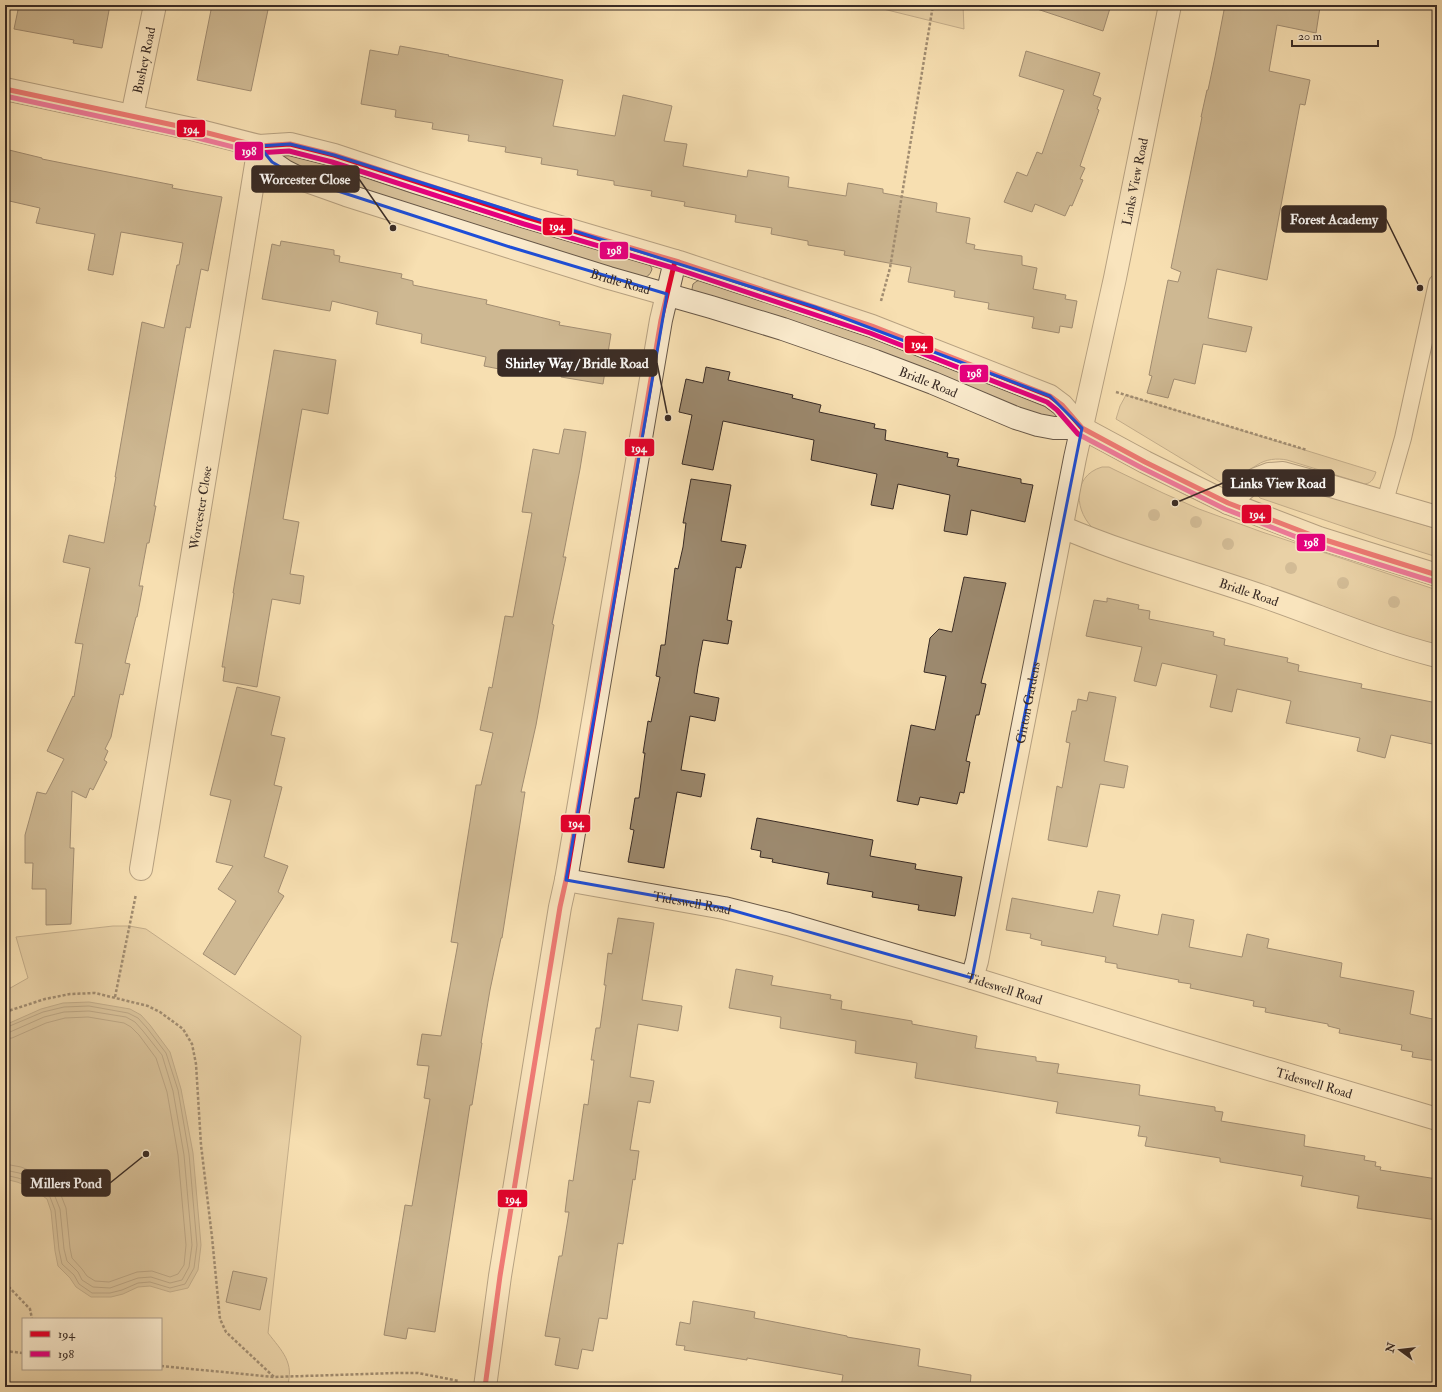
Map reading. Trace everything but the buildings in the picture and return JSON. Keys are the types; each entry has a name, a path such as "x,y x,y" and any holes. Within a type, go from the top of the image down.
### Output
{"street":[{"name":"Bushey Road","path":"132,116 155,5"},
{"name":"Links View Road","path":"1082,428 1115,278 1170,5"},
{"name":"Bridle Road","path":"5,88 192,129 259,146 290,144 303,146 504,210 675,261 872,326 1050,396 1062,404 1082,428 1145,462 1228,503 1319,538 1437,575"},
{"name":"Bridle Road","path":"259,146 272,162 284,171 301,179 346,195 602,276 783,329 875,361 933,383 1016,418 1038,425 1054,428 1082,428"},
{"name":"Worcester Close","path":"141,869 259,146"},
{"path":"494,242 504,210"},
{"path":"487,1387 500,1276 559,913 566,880 661,320 675,261"},
{"name":"Girton Gardens","path":"972,978 977,961 1082,428"},
{"path":"1228,503 1256,479 1269,474 1283,473 1437,517"},
{"name":"Bridle Road","path":"1062,527 1098,542 1268,598 1390,643 1437,656"},
{"name":"Tideswell Road","path":"566,880 724,908 788,924 972,978 1168,1039 1437,1119"}],"lane":[{"path":"1385,501 1403,438 1437,283"}],"path":[{"path":"872,326 884,293 890,268 934,5"},
{"path":"1092,384 1308,451"},
{"path":"115,997 141,869"},
{"path":"5,1012 45,998 70,994 95,993 148,1006 160,1012 183,1029 192,1044 196,1064 201,1145 220,1319 226,1332 274,1377"},
{"path":"5,1283 30,1309 32,1318"},
{"path":"5,1351 22,1353"},
{"path":"162,1366 274,1377 418,1373 487,1387"}],"highlighted area":[{"path":"290,144 334,155 815,307 1050,396 1082,428 972,978 724,908 566,880 667,294 510,247 301,179 272,162 259,146"}],"shaded area":[{"path":"867,5 963,5 964,29"},
{"path":"284,153 316,161 430,198 645,262 650,265 652,269 647,276 644,278 639,278 280,163 280,155"},
{"path":"702,280 960,369 1051,408 1058,417 1051,420 694,292 692,289 693,284"},
{"path":"1126,395 1376,472 1371,481 1365,484 1287,460 1275,459 1260,463 1237,480 1222,483 1116,419 1120,406"},
{"path":"1102,467 1109,467 1199,509 1262,532 1437,590 1437,648 1096,531 1083,515 1079,496 1081,486 1085,478 1092,472"},
{"path":"1274,483 1284,484 1333,497 1437,529 1437,557 1260,498 1257,495 1258,492 1264,487"},
{"path":"113,926 129,926 146,929 301,1036 268,1333 286,1358 289,1371 287,1387 5,1387 5,991 28,978 16,937"}],"water":[{"path":"89,1002 130,1009 141,1015 170,1052 181,1089 193,1153 201,1245 198,1270 188,1288 170,1292 150,1286 138,1287 123,1294 111,1297 91,1297 76,1287 70,1278 58,1266 51,1211 47,1199 30,1187 5,1179 5,1025 41,1009 63,1003"}],"transit line":[{"name":"194","path":"5,89 192,129 259,146 290,144 334,155 526,217 679,262 872,326 1050,396 1062,405 1082,428 1145,462 1228,503 1319,538 1437,575"},
{"name":"198","path":"5,96 190,136 257,153 289,151 332,162 524,224 677,269 870,333 1047,402 1057,410 1078,434 1225,509 1317,545 1435,582"},
{"name":"194","path":"485,1387 500,1276 560,907 566,880 661,320 675,261"}],"place":[{"name":"Worcester Close","path":"393,228"},
{"name":"Forest Academy","path":"1420,288"},
{"name":"Shirley Way / Bridle Road","path":"668,418"},
{"name":"Links View Road","path":"1175,503"},
{"name":"Millers Pond","path":"146,1154"}]}
